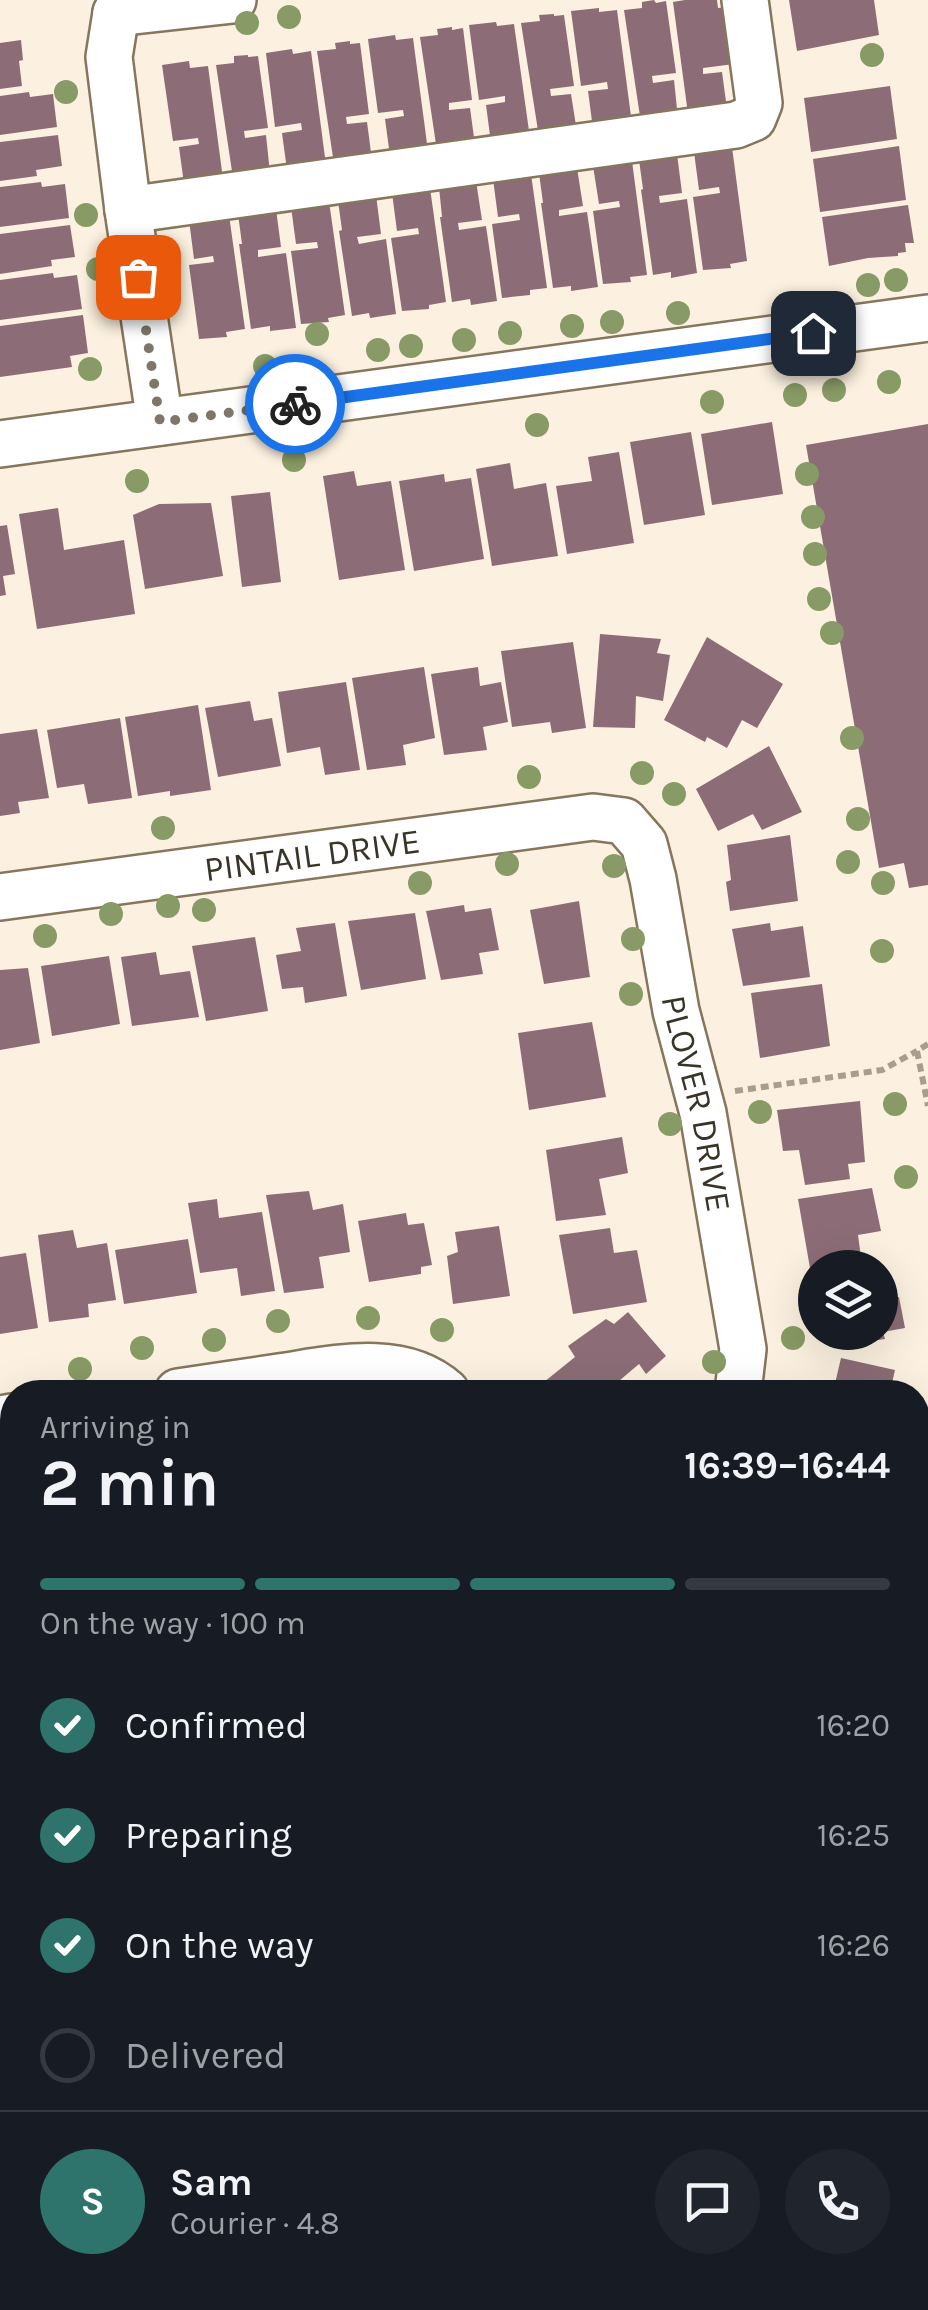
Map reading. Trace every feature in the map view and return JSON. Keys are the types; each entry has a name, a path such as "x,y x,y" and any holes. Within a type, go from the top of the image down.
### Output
{"street":[{"path":"160,422 109,56 112,7 233,0"},
{"path":"128,210 736,125 753,118 760,104 745,0"},
{"path":"0,444 928,318"},
{"name":"PINTAIL DRIVE","path":"0,897 593,817 624,820"},
{"name":"PLOVER DRIVE","path":"624,820 644,844 669,980 704,1113 743,1348 739,1380"},
{"path":"261,1380 350,1367 394,1368 428,1380"}],"path":[{"path":"727,1092 882,1070 928,1044"},
{"path":"917,1051 928,1106"}],"building":[{"path":"717,0 718,8 726,7 734,64 703,68 703,74 722,72 727,109 688,114 673,2"},
{"path":"789,0 874,0 879,35 797,51"},
{"path":"666,1 676,73 652,76 653,83 674,80 678,118 641,123 624,10 642,8 642,2"},
{"path":"599,8 599,12 617,10 632,124 593,129 588,91 608,89 607,82 581,86 571,11"},
{"path":"539,15 564,15 574,86 550,89 551,96 571,94 577,132 539,137 521,23 540,21"},
{"path":"496,22 497,26 514,24 530,138 491,143 486,105 505,102 505,96 479,100 469,25"},
{"path":"463,28 472,100 449,103 449,110 470,108 475,145 437,151 420,37 438,35 437,29"},
{"path":"395,35 396,40 413,38 428,151 390,156 385,119 404,116 403,110 378,113 368,39"},
{"path":"21,40 22,86 0,89 0,43"},
{"path":"335,43 360,43 369,114 346,117 347,124 367,122 372,160 334,164 317,51 336,49"},
{"path":"292,49 293,54 311,51 326,165 287,170 282,133 302,130 301,123 275,127 266,53"},
{"path":"234,56 258,56 268,128 244,131 245,138 266,135 270,173 233,178 216,65 234,63"},
{"path":"189,61 190,68 208,66 223,179 184,184 179,147 199,144 198,138 173,141 162,65"},
{"path":"890,86 897,139 811,152 804,98"},
{"path":"29,92 30,97 53,94 57,127 0,135 0,96"},
{"path":"58,135 62,166 36,170 37,176 0,181 0,142"},
{"path":"899,146 906,200 820,212 813,159"},
{"path":"732,147 747,261 730,264 731,268 703,270 693,197 720,193 719,187 699,190 694,152"},
{"path":"677,154 682,193 659,196 660,203 687,199 697,273 671,278 671,272 653,275 639,160"},
{"path":"632,161 647,275 630,277 631,282 603,284 593,211 620,207 619,201 599,204 593,166"},
{"path":"577,168 583,206 559,210 559,216 587,212 598,287 571,291 571,286 553,288 539,173"},
{"path":"531,174 547,288 530,290 530,295 502,298 492,224 520,220 519,214 498,217 493,179"},
{"path":"476,181 482,220 458,223 459,230 486,226 497,301 471,305 470,299 452,302 439,187"},
{"path":"41,182 42,187 65,184 69,218 0,227 0,187"},
{"path":"430,188 446,302 429,305 429,309 402,311 391,238 419,234 418,228 397,231 392,193"},
{"path":"376,195 381,234 357,237 359,244 386,239 396,314 352,316 338,201"},
{"path":"329,201 345,315 328,318 329,322 301,324 291,251 318,248 317,242 296,244 291,207"},
{"path":"908,205 914,243 905,243 906,252 829,266 822,217"},
{"path":"276,209 281,247 258,250 258,257 286,253 296,328 251,329 238,214"},
{"path":"229,215 245,329 226,332 227,337 199,339 189,265 214,262 213,256 194,259 189,220"},
{"path":"70,225 75,257 51,260 52,266 0,274 0,234"},
{"path":"53,273 54,278 77,275 82,309 0,320 0,280"},
{"path":"83,315 88,353 70,356 72,367 0,377 0,326"},
{"path":"772,422 783,494 712,505 701,434"},
{"path":"928,424 928,885 909,888 904,863 879,868 806,445"},
{"path":"691,432 705,515 644,525 630,442"},
{"path":"619,452 634,543 567,554 556,486 592,481 588,457"},
{"path":"510,463 514,489 546,483 558,556 492,566 476,469"},
{"path":"354,471 357,486 391,481 405,570 339,580 323,476"},
{"path":"444,474 445,482 471,478 484,559 414,571 399,481"},
{"path":"270,492 281,582 242,587 231,496"},
{"path":"211,503 223,576 145,589 133,515 159,504"},
{"path":"58,508 64,550 124,540 135,614 37,629 19,514"},
{"path":"7,525 15,574 3,576 6,595 0,596 0,526"},
{"path":"600,634 661,639 657,653 670,655 663,701 636,696 635,728 593,727"},
{"path":"707,637 783,684 757,728 742,720 727,748 707,737 705,742 664,720"},
{"path":"573,642 586,728 552,733 550,722 512,727 501,651"},
{"path":"424,667 435,738 403,745 406,765 367,770 352,678"},
{"path":"478,667 480,686 501,682 508,722 483,727 487,750 444,755 431,674"},
{"path":"346,682 360,770 325,775 320,747 287,753 278,692"},
{"path":"250,701 254,721 272,718 281,766 218,777 205,708"},
{"path":"198,705 211,790 138,796 125,717"},
{"path":"120,718 132,798 88,804 84,784 57,788 47,730"},
{"path":"37,729 49,798 18,802 20,813 0,816 0,734"},
{"path":"769,746 802,812 762,830 753,814 718,831 696,789"},
{"path":"790,835 798,901 730,911 727,845"},
{"path":"579,901 590,977 544,984 530,910"},
{"path":"464,905 465,912 491,908 499,950 479,953 483,974 441,980 426,911"},
{"path":"415,913 426,979 361,990 348,921"},
{"path":"335,923 347,996 305,1003 303,987 282,989 276,955 301,951 296,928"},
{"path":"770,923 771,931 803,926 810,977 743,986 732,929"},
{"path":"255,937 268,1011 206,1021 192,946"},
{"path":"156,952 160,975 190,971 199,1017 132,1026 121,957"},
{"path":"109,956 120,1024 52,1036 41,966"},
{"path":"28,968 40,1043 0,1050 0,970"},
{"path":"822,984 830,1046 760,1058 751,993"},
{"path":"592,1022 606,1097 529,1110 518,1033"},
{"path":"860,1101 865,1162 848,1164 850,1179 805,1185 799,1150 783,1151 777,1110"},
{"path":"622,1137 628,1173 599,1179 606,1215 556,1221 546,1150"},
{"path":"872,1188 881,1231 858,1235 860,1250 807,1250 798,1199"},
{"path":"309,1191 313,1210 343,1204 350,1252 319,1257 324,1288 284,1293 266,1195"},
{"path":"217,1199 219,1218 262,1212 275,1291 241,1296 237,1268 200,1273 188,1203"},
{"path":"406,1213 408,1225 424,1223 432,1265 421,1267 421,1274 369,1282 358,1221"},
{"path":"499,1226 510,1296 453,1304 447,1256 458,1252 455,1232"},
{"path":"610,1228 614,1253 637,1250 647,1302 573,1314 559,1235"},
{"path":"73,1230 77,1248 107,1243 116,1300 88,1304 89,1317 49,1322 38,1235"},
{"path":"188,1239 197,1293 124,1304 115,1250"},
{"path":"26,1253 38,1328 0,1334 0,1257"},
{"path":"898,1297 905,1328 898,1329"},
{"path":"628,1312 666,1356 646,1374 639,1364 620,1380 546,1380 575,1357 568,1346 606,1319 614,1324"},
{"path":"841,1358 895,1370 893,1380 836,1380"}],"way so far":[{"path":"138,277 160,422 295,404"}],"route":[{"path":"295,404 813,333"}]}
